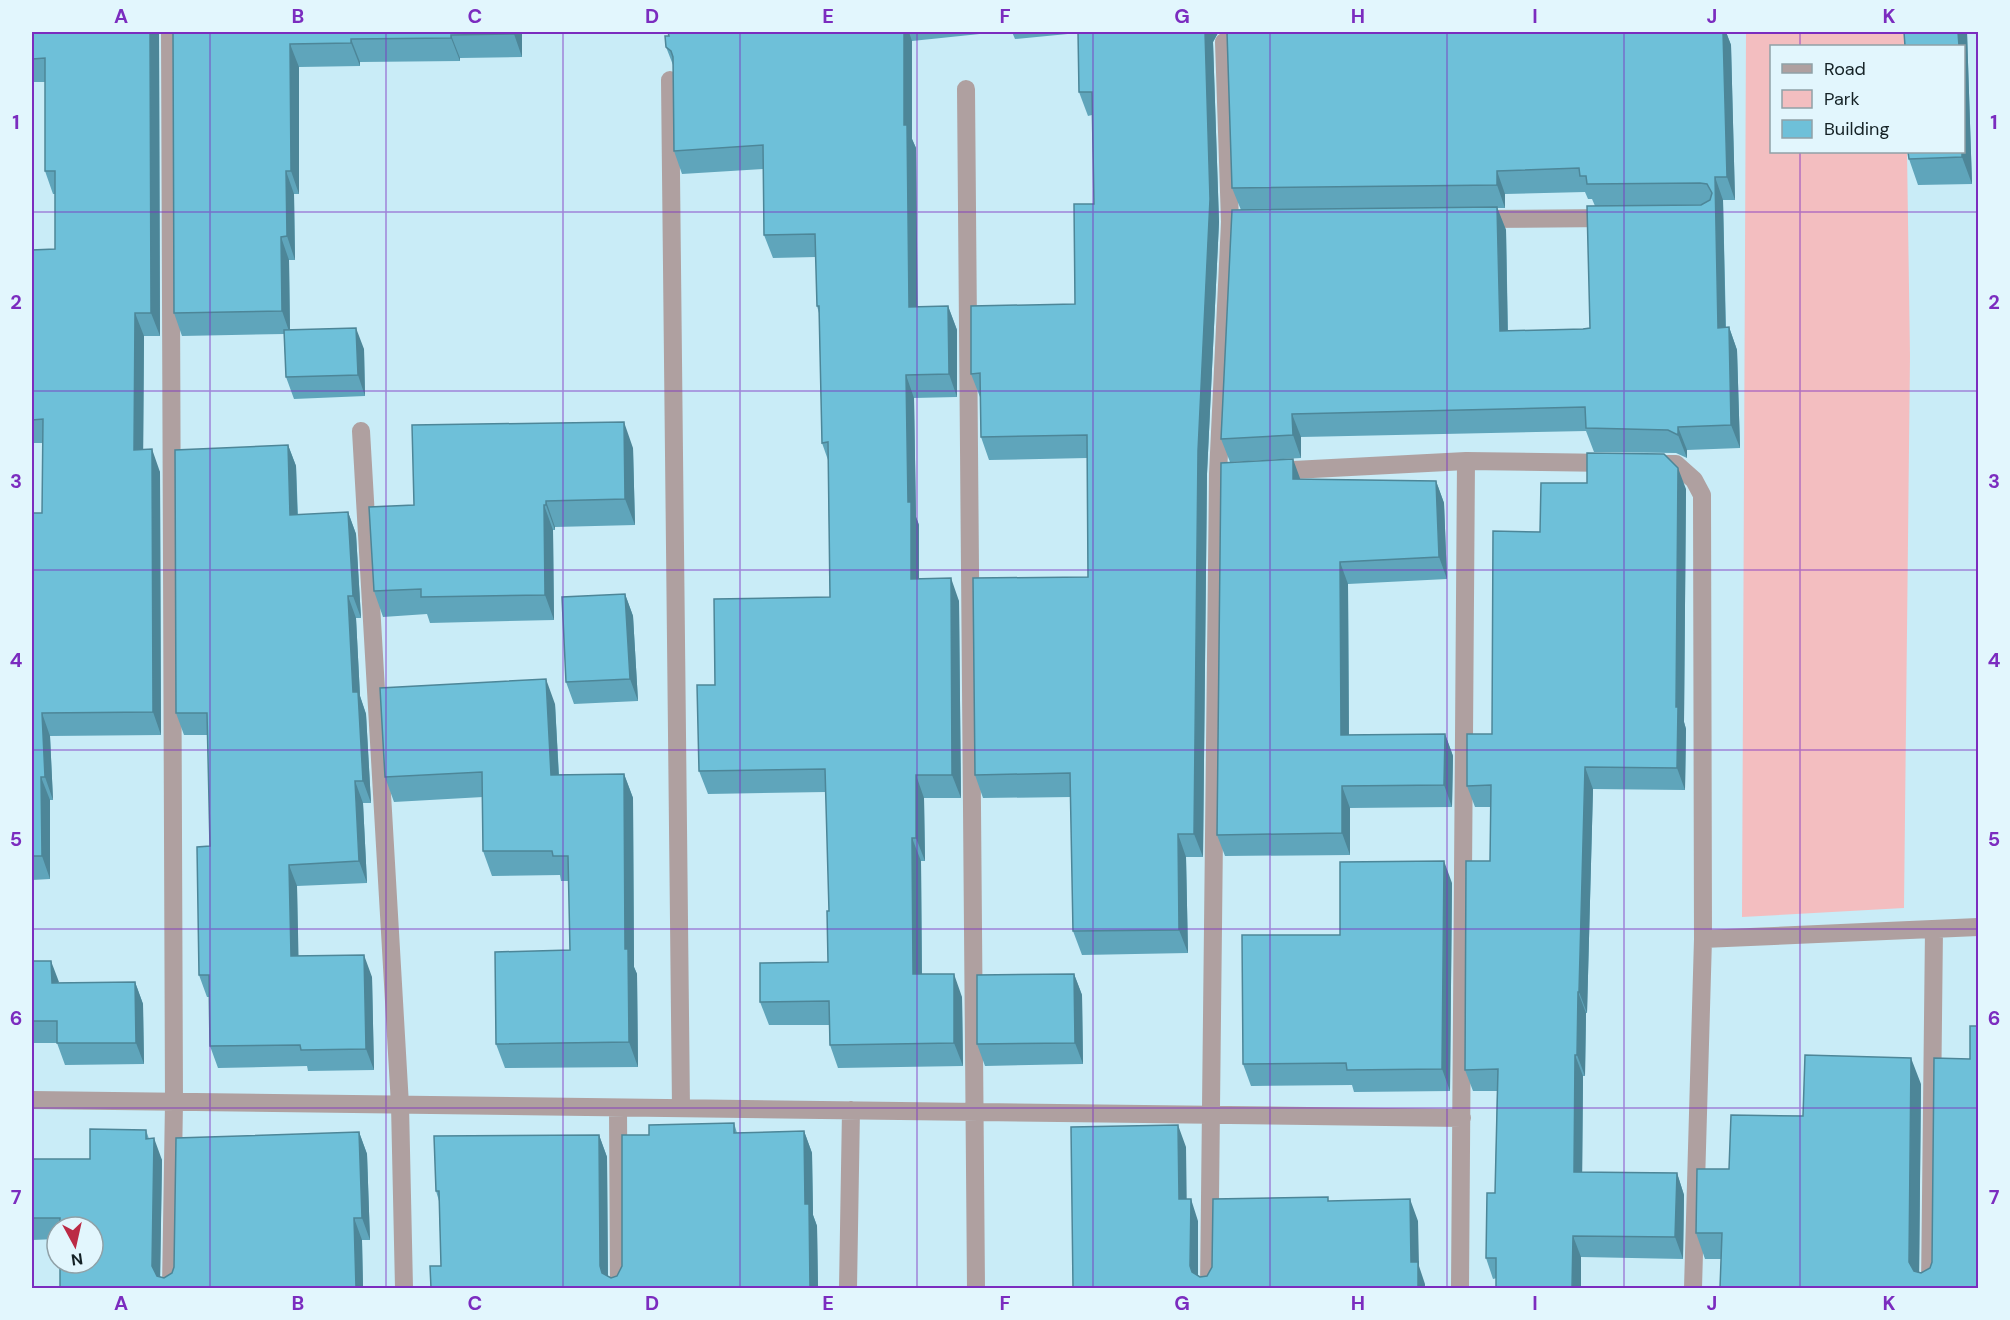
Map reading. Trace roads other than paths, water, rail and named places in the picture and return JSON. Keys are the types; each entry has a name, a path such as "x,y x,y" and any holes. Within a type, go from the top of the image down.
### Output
{"street":[{"path":"170,32 174,1102 171,1288"},
{"path":"1209,1288 1230,222 1224,42"},
{"path":"670,80 681,1108"},
{"path":"966,88 976,1288"},
{"path":"1457,219 1625,218"},
{"path":"1230,222 1278,221"},
{"path":"361,430 400,1105 404,1288"},
{"path":"1254,472 1466,461 1676,464 1694,480 1702,495 1703,939 1693,1288"},
{"path":"1460,1288 1466,461"},
{"path":"1703,939 1978,927"},
{"path":"1930,1288 1934,929"},
{"path":"32,1100 1462,1118"},
{"path":"618,1108 619,1288"},
{"path":"848,1288 851,1110"}]}
